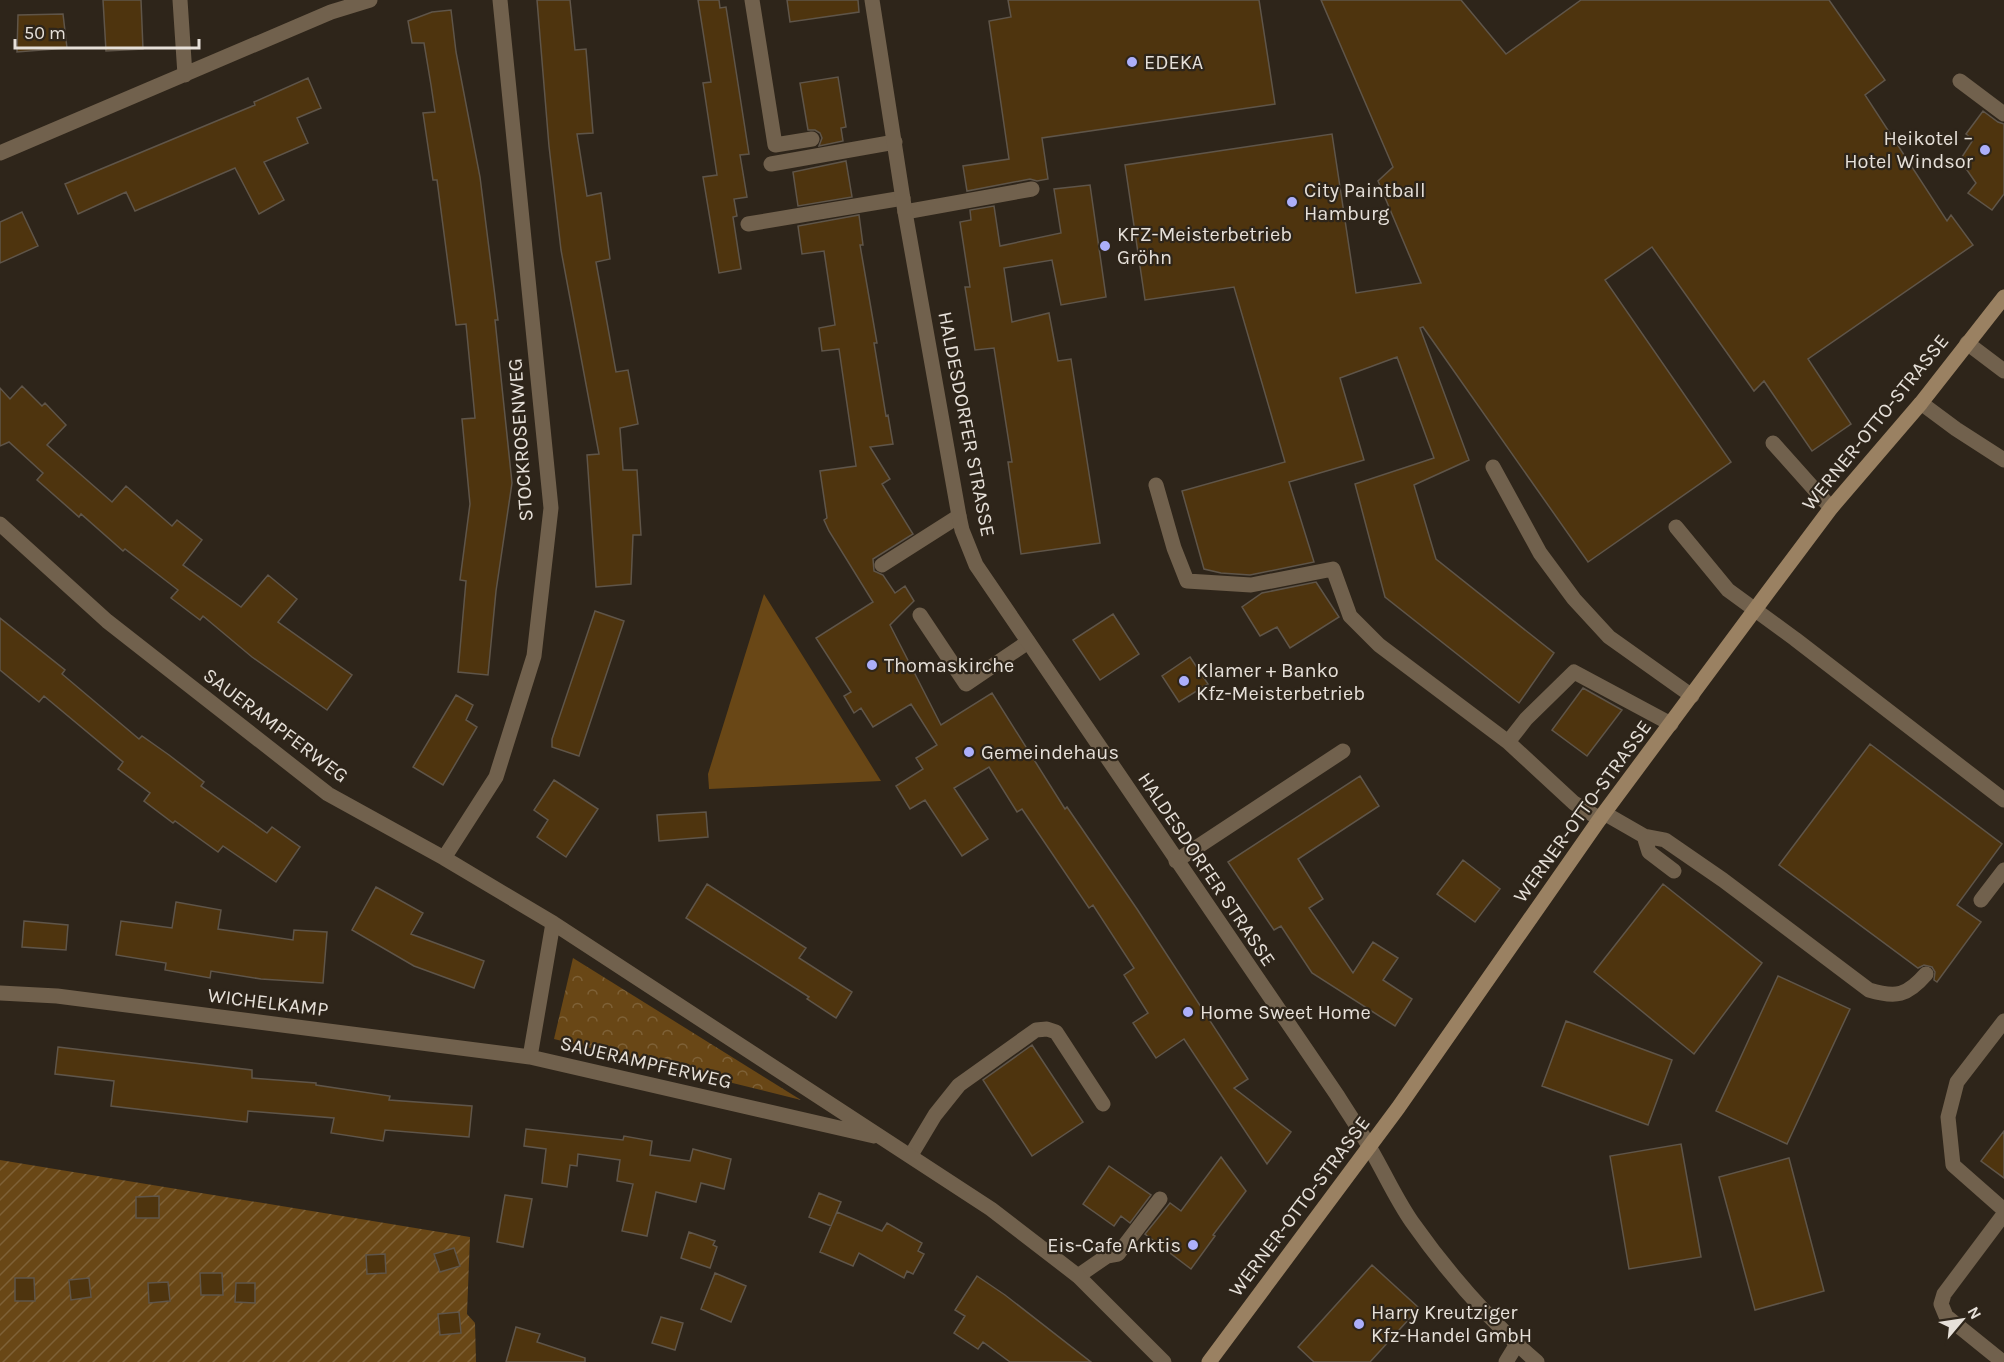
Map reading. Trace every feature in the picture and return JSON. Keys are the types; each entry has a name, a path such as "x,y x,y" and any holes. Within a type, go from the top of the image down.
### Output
{"main road":[{"name":"WERNER-OTTO-STRASSE","path":"1209,1362 1370,1147 1602,816 1831,508 1921,403 2004,297"}],"street":[{"path":"180,0 185,75"},
{"path":"0,153 331,12 370,0"},
{"name":"STOCKROSENWEG","path":"444,858 496,777 534,656 550,508 500,0"},
{"path":"752,0 775,145 812,139"},
{"name":"HALDESDORFER STRASSE","path":"872,0 904,205 959,516 976,565 1337,1095 1370,1147 1411,1220 1467,1292 1517,1344 1538,1362"},
{"path":"1960,81 2004,114"},
{"path":"771,164 895,141"},
{"path":"748,224 1032,189"},
{"path":"1967,343 2004,371"},
{"path":"1921,403 2004,460"},
{"path":"1773,443 1831,508"},
{"path":"1493,467 1540,553 1574,599 1609,637 1692,696"},
{"path":"1156,484 1174,548 1187,581 1251,585 1333,569 1350,616 1379,645 1508,742 1574,803 1644,836 1665,840 1723,880 1869,990 1899,995 1915,987 1926,974"},
{"path":"882,565 959,516"},
{"name":"SAUERAMPFERWEG","path":"0,524 107,621 328,794 444,858 553,923 991,1209 1078,1276 1164,1362"},
{"path":"1676,527 1728,590 2004,800"},
{"path":"920,615 966,684 1028,642"},
{"path":"1508,742 1526,719 1574,672 1671,724"},
{"path":"1176,861 1343,751"},
{"path":"1644,836 1649,852 1674,871"},
{"path":"1981,900 2004,870"},
{"name":"SAUERAMPFERWEG","path":"553,923 530,1057 885,1138"},
{"name":"WICHELKAMP","path":"0,993 57,996 530,1057"},
{"path":"2003,1362 1946,1316 1941,1304 1944,1294 2004,1212 1953,1165 1948,1117 1957,1082 2004,1021"},
{"path":"911,1155 935,1114 959,1085 1036,1030 1047,1029 1056,1032 1103,1104"},
{"path":"1078,1276 1107,1256 1118,1254 1160,1199"},
{"path":"1506,1362 1517,1344"}],"green space":[{"path":"764,594 881,781 709,789 708,774"},
{"path":"573,958 801,1100 554,1039"},
{"path":"0,1160 470,1237 467,1314 475,1323 476,1362 0,1362"}],"building":[{"path":"103,0 141,0 143,49 106,51"},
{"path":"537,0 570,0 575,50 586,49 593,133 577,134 587,196 601,193 610,259 596,262 616,372 628,370 638,424 620,428 623,470 637,470 641,535 633,535 631,584 596,587 587,455 599,454 561,250 549,146"},
{"path":"698,0 719,0 720,8 726,7 749,154 740,155 747,197 734,199 737,216 733,217 741,269 719,273 703,177 717,175 703,83 711,82"},
{"path":"787,0 858,0 859,12 790,22"},
{"name":"EDEKA","path":"1008,0 1259,0 1275,104 1042,138 1048,179 1037,181 1030,179 967,191 963,166 1009,159 989,21 1011,17"},
{"path":"1321,0 1461,0 1506,54 1581,0 1829,0 1885,80 1865,95 1947,221 1951,215 1973,245 1808,359 1851,424 1812,451 1764,381 1754,391 1652,247 1605,280 1731,462 1588,562 1423,327 1420,328 1469,460 1414,485 1436,559 1554,653 1519,703 1385,597 1355,484 1434,458 1397,357 1340,378 1364,460 1289,482 1314,562 1250,575 1204,569 1182,491 1285,462 1234,287 1145,300 1125,165 1332,134 1356,293 1421,283 1378,181 1393,167"},
{"path":"451,10 456,52 480,177 498,320 495,320 512,483 496,591 488,675 458,672 466,581 460,580 470,504 462,419 475,418 466,324 456,325 437,180 433,180 423,113 435,112 424,43 412,43 408,21 432,12"},
{"path":"63,14 67,48 17,52 18,15"},
{"path":"838,77 846,127 841,128 843,141 819,146 822,138 820,133 808,130 800,83"},
{"path":"308,78 321,108 297,118 308,143 264,162 284,200 259,214 235,168 135,211 126,192 78,214 65,184 255,105 254,102"},
{"name":"Heikotel – Hotel Windsor","path":"1983,111 2004,124 2004,194 1992,210 1968,193 1976,183 1960,160 1973,140 1966,134"},
{"path":"846,161 852,197 798,206 793,172"},
{"path":"1090,185 1106,297 1061,305 1052,260 1004,268 1012,322 1049,313 1058,361 1071,359 1100,543 1021,554 1008,462 1012,462 994,348 975,350 965,287 970,287 960,222 971,220 970,210 994,206 1000,246 1061,233 1054,189"},
{"path":"22,212 38,246 0,263 0,222"},
{"path":"859,215 863,245 860,245 877,343 874,343 893,444 870,447 890,479 882,484 913,534 873,559 874,571 883,575 895,593 905,586 914,601 890,625 941,725 992,693 1065,809 1067,807 1137,909 1248,1079 1234,1088 1291,1132 1267,1164 1184,1039 1156,1058 1133,1023 1148,1013 1124,975 1134,968 1093,905 1089,908 1022,809 1017,812 989,767 954,788 988,839 962,856 925,800 910,809 896,786 923,769 916,758 937,745 911,704 873,727 861,708 854,713 844,696 851,692 816,638 873,602 824,520 827,518 820,471 856,466 839,349 822,351 819,328 835,325 824,251 802,254 798,226"},
{"path":"22,386 42,406 45,403 66,425 47,445 112,502 126,486 172,526 177,520 202,540 183,565 241,607 268,575 297,599 278,622 352,675 327,710 252,657 203,616 200,620 171,598 178,590 125,549 123,551 81,514 79,517 37,480 43,473 9,442 0,446 0,388 10,399"},
{"path":"1316,582 1339,617 1290,648 1277,627 1260,636 1242,607 1262,593"},
{"path":"595,611 624,621 579,756 552,747 552,739"},
{"path":"1113,614 1139,654 1100,680 1073,640"},
{"path":"0,618 65,670 62,674 139,739 142,736 169,755 204,782 201,786 267,833 272,827 300,847 276,882 223,846 218,852 144,801 150,793 118,769 123,762 44,696 39,702 0,670"},
{"path":"1190,657 1208,684 1179,702 1162,676"},
{"path":"1583,688 1622,710 1587,756 1552,730"},
{"path":"456,695 473,705 466,720 477,727 443,785 413,767"},
{"path":"1870,744 2002,844 1957,905 1981,922 1937,982 1934,980 1935,972 1932,967 1924,965 1918,968 1779,865"},
{"path":"1360,776 1379,806 1298,859 1323,899 1309,908 1353,973 1373,942 1398,958 1383,980 1412,999 1395,1026 1312,973 1281,926 1274,930 1228,862"},
{"path":"554,780 598,809 566,857 537,837 548,820 534,810"},
{"path":"706,812 708,837 659,841 657,815"},
{"path":"1463,860 1500,889 1475,922 1437,894"},
{"path":"707,884 806,948 799,958 852,992 836,1018 807,999 809,997 686,918"},
{"path":"1663,884 1762,963 1694,1054 1594,972"},
{"path":"376,887 423,913 411,934 484,961 474,988 414,966 352,930"},
{"path":"176,902 221,910 218,929 293,940 294,930 327,932 323,983 261,979 211,971 210,978 165,970 166,963 116,955 121,921 172,928"},
{"path":"24,921 68,925 66,950 22,947"},
{"path":"1778,976 1850,1009 1787,1144 1716,1111"},
{"path":"1566,1021 1672,1060 1648,1125 1542,1086"},
{"path":"1032,1045 1083,1122 1032,1156 983,1080"},
{"path":"58,1047 252,1070 252,1078 316,1083 316,1085 390,1096 389,1100 472,1106 469,1137 385,1130 383,1141 331,1133 334,1118 248,1111 247,1122 111,1106 114,1081 55,1074"},
{"path":"526,1129 623,1140 624,1136 652,1141 650,1155 690,1161 693,1149 731,1159 724,1189 701,1183 696,1202 656,1192 647,1236 622,1231 633,1184 617,1181 620,1160 578,1154 577,1166 570,1165 567,1187 542,1183 546,1149 524,1146"},
{"path":"2004,1131 2004,1178 1981,1161"},
{"path":"1681,1144 1701,1257 1629,1269 1610,1156"},
{"path":"1221,1157 1246,1191 1191,1269 1145,1234 1170,1203 1181,1211"},
{"path":"1789,1158 1824,1291 1755,1310 1719,1177"},
{"path":"1109,1166 1151,1195 1130,1223 1121,1216 1114,1226 1083,1204"},
{"path":"819,1193 841,1202 831,1226 809,1217"},
{"path":"505,1195 532,1199 523,1247 497,1242"},
{"path":"159,1196 159,1218 136,1218 136,1197"},
{"path":"837,1212 882,1231 887,1223 922,1243 918,1251 924,1254 913,1274 907,1271 904,1278 859,1253 853,1266 820,1252"},
{"path":"689,1232 715,1241 713,1245 717,1247 710,1268 681,1258"},
{"path":"454,1248 460,1266 440,1272 434,1254"},
{"path":"385,1254 386,1273 367,1274 366,1255"},
{"path":"1372,1265 1419,1308 1370,1362 1314,1362 1298,1347"},
{"path":"200,1273 222,1273 223,1295 201,1295"},
{"path":"715,1273 746,1286 731,1322 701,1309"},
{"path":"977,1276 1091,1362 1010,1362 983,1342 978,1349 954,1333 965,1316 955,1310"},
{"path":"15,1278 34,1278 35,1301 15,1301"},
{"path":"89,1278 91,1297 71,1300 69,1280"},
{"path":"168,1282 170,1301 149,1303 148,1283"},
{"path":"236,1283 255,1283 255,1303 235,1302"},
{"path":"459,1312 461,1333 440,1335 438,1314"},
{"path":"661,1317 683,1323 675,1350 652,1343"},
{"path":"516,1327 540,1334 537,1342 585,1358 585,1362 506,1362"}],"place":[{"name":"EDEKA","path":"1132,62"},
{"name":"Heikotel – Hotel Windsor","path":"1985,150"},
{"name":"City Paintball Hamburg","path":"1292,202"},
{"name":"KFZ-Meisterbetrieb Gröhn","path":"1105,246"},
{"name":"Thomaskirche","path":"872,665"},
{"name":"Klamer + Banko Kfz-Meisterbetrieb","path":"1184,681"},
{"name":"Gemeindehaus","path":"969,752"},
{"name":"Home Sweet Home","path":"1188,1012"},
{"name":"Eis-Cafe Arktis","path":"1193,1245"},
{"name":"Harry Kreutziger Kfz-Handel GmbH","path":"1359,1324"}]}
